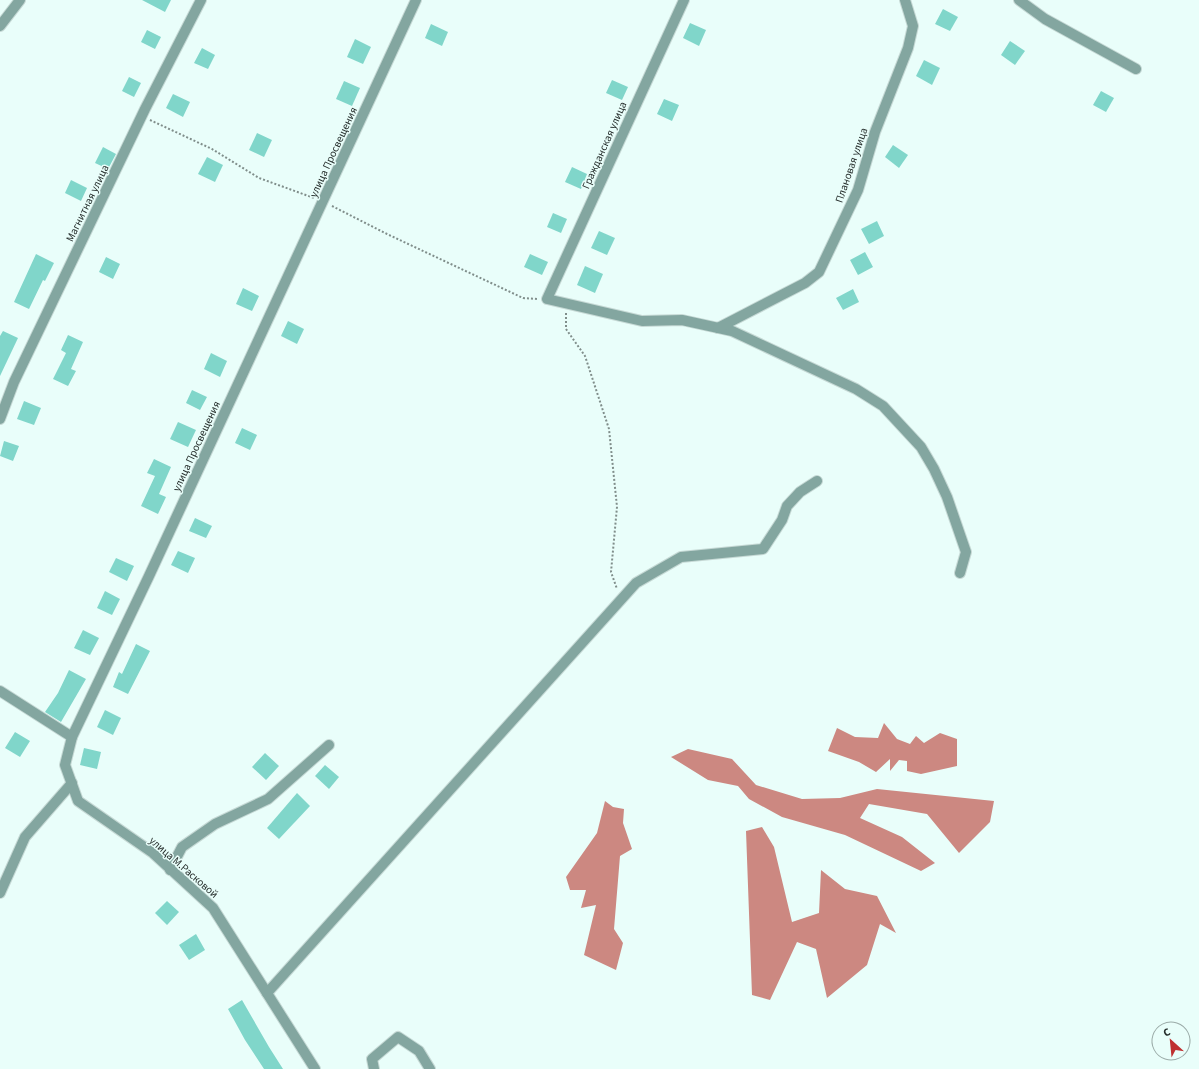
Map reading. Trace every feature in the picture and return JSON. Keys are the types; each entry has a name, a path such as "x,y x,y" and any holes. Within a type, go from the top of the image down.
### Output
{"street":[{"path":"0,26 20,0"},
{"name":"Магнитная улица","path":"0,419 14,382 142,116 201,0"},
{"name":"улица Просвещения","path":"72,783 65,765 72,738 416,0"},
{"name":"Гражданская улица","path":"547,299 684,0"},
{"name":"Плановая улица","path":"718,328 805,284 819,272 858,190 875,132 908,48 914,26 905,0"},
{"path":"1019,0 1045,19 1136,69"},
{"path":"547,299 642,321 682,320 732,331 856,389 883,406 921,447 934,469 947,497 966,552 960,573"},
{"path":"266,993 636,583 681,557 763,550 782,520 787,506 800,492 817,481"},
{"path":"0,691 72,738"},
{"path":"170,870 182,847 215,824 268,798 329,745"},
{"path":"0,893 25,837 72,783"},
{"name":"улица М.Расковой","path":"72,783 78,801 153,853 212,908 315,1069"},
{"path":"374,1069 372,1059 398,1037 419,1051 430,1069"}],"path":[{"path":"142,116 212,149 258,178 323,201 387,234 523,298 547,299"},
{"path":"566,304 566,329 585,356 609,429 617,506 611,572 620,600"}],"shaded area":[{"path":"884,723 897,739 910,744 916,736 924,743 940,733 957,739 957,766 921,774 907,771 907,761 899,760 890,771 890,759 876,772 859,762 828,751 837,728 855,737 878,738"},
{"path":"688,749 732,759 756,785 802,799 840,798 877,789 994,801 990,822 959,853 927,814 869,804 860,818 902,837 935,863 921,871 845,835 782,817 749,799 738,786 708,780 671,757"},
{"path":"605,801 613,807 624,809 623,823 632,849 620,856 614,929 623,943 616,970 584,955 596,905 581,908 586,890 570,890 566,877 597,833"},
{"path":"762,827 774,847 792,922 819,913 821,870 845,889 877,896 896,933 880,924 867,965 827,998 816,949 797,942 770,1000 752,995 746,831"}],"building":[{"path":"142,0 171,0 165,12"},
{"path":"943,9 958,17 950,31 935,24"},
{"path":"690,23 706,30 699,46 683,38"},
{"path":"431,24 448,32 442,46 425,38"},
{"path":"147,30 161,37 155,49 141,42"},
{"path":"355,39 371,47 363,64 347,57"},
{"path":"1010,41 1025,51 1015,65 1001,55"},
{"path":"202,48 215,55 208,69 194,63"},
{"path":"924,60 940,68 932,85 916,76"},
{"path":"129,77 141,83 134,97 122,91"},
{"path":"612,80 628,87 622,100 606,93"},
{"path":"344,81 360,88 352,106 336,99"},
{"path":"1101,91 1114,98 1106,112 1093,105"},
{"path":"173,94 190,102 183,117 166,108"},
{"path":"664,99 679,105 672,121 657,114"},
{"path":"257,133 272,140 264,157 249,150"},
{"path":"893,145 908,155 899,168 885,157"},
{"path":"103,147 116,154 108,169 95,163"},
{"path":"207,157 223,165 215,182 198,174"},
{"path":"572,167 587,174 581,189 565,182"},
{"path":"71,180 87,188 81,201 65,193"},
{"path":"553,213 567,219 561,233 547,227"},
{"path":"877,221 884,236 869,244 861,229"},
{"path":"599,231 615,238 607,255 591,248"},
{"path":"865,252 873,267 858,275 850,260"},
{"path":"36,254 54,263 45,281 43,280 29,309 14,302"},
{"path":"530,254 548,262 542,275 524,267"},
{"path":"106,257 120,264 113,279 99,272"},
{"path":"585,266 603,274 595,293 577,285"},
{"path":"243,288 259,296 252,311 236,304"},
{"path":"853,289 859,302 843,310 836,298"},
{"path":"288,321 304,329 297,344 281,336"},
{"path":"3,331 18,338 0,376 0,336"},
{"path":"68,335 83,342 71,369 76,371 68,386 53,379 66,353 61,350"},
{"path":"211,353 227,361 220,377 204,369"},
{"path":"192,390 207,397 200,410 186,403"},
{"path":"24,401 41,408 34,425 17,419"},
{"path":"178,422 196,430 188,447 170,439"},
{"path":"242,428 257,435 250,450 235,443"},
{"path":"4,441 19,446 13,461 0,456"},
{"path":"154,459 171,467 159,494 166,497 158,514 141,506 155,476 147,473"},
{"path":"195,518 212,526 206,538 189,531"},
{"path":"178,551 195,558 188,573 171,565"},
{"path":"116,558 134,566 127,581 109,572"},
{"path":"105,591 120,599 112,615 97,608"},
{"path":"83,630 99,638 90,655 74,648"},
{"path":"136,644 150,651 128,694 113,687 119,672 122,674"},
{"path":"69,670 86,679 61,722 45,712 58,693"},
{"path":"105,710 121,718 113,735 97,727"},
{"path":"15,732 30,741 20,757 5,748"},
{"path":"84,748 101,752 97,769 80,765"},
{"path":"265,753 279,766 266,780 252,767"},
{"path":"325,765 339,777 329,789 315,776"},
{"path":"297,793 310,806 279,839 267,828"},
{"path":"167,901 179,912 167,925 155,913"},
{"path":"196,934 205,950 189,960 179,945"},
{"path":"242,1000 283,1069 264,1069 245,1040 228,1009"}]}
